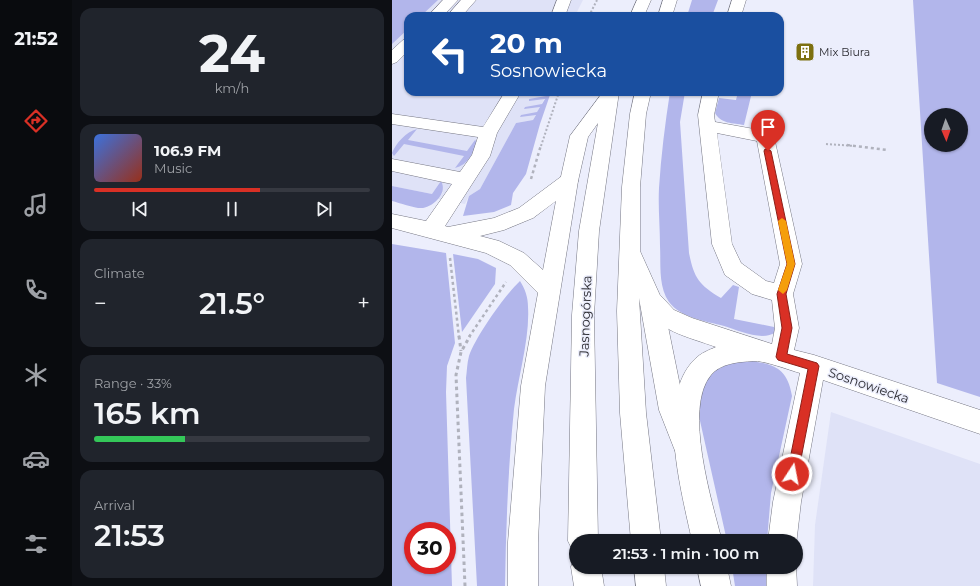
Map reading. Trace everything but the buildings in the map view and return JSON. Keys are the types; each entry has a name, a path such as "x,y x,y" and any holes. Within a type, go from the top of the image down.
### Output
{"main road":[{"path":"439,12 451,0"},
{"path":"458,12 470,0"},
{"path":"560,12 564,0"},
{"path":"639,12 644,0"},
{"path":"666,12 670,0"},
{"path":"736,12 740,0"},
{"path":"392,59 404,47"},
{"path":"443,238 465,180 481,156 488,133 511,96"},
{"path":"523,586 523,542 533,386 569,181 579,136 608,96"},
{"name":"Jasnogórska","path":"583,534 585,292 589,231 610,96"},
{"path":"642,96 638,114 631,186 628,311 633,412 645,534"},
{"path":"710,96 706,115 722,244 733,269 760,288 782,294"},
{"path":"392,119 488,133"},
{"path":"708,126 765,137 791,264 782,294 787,328 781,357"},
{"path":"392,165 465,180"},
{"path":"443,238 497,225 526,214 569,181"},
{"path":"392,221 443,238 492,248 518,259 550,290"},
{"path":"629,248 652,302 672,410 688,452 706,534"},
{"name":"Sosnowiecka","path":"652,302 666,317 685,326 757,351 814,366 980,422"},
{"name":"Sosnowiecka","path":"688,452 686,405 693,381 703,367 714,359 732,352 757,351"},
{"path":"784,534 787,502 814,366"},
{"path":"587,574 588,586"},
{"path":"650,574 651,586"},
{"path":"713,574 716,586"},
{"path":"782,574 782,586"}],"path":[{"path":"592,12 597,0"},
{"path":"530,181 558,96"},
{"path":"826,144 840,144 887,150"},
{"path":"443,238 461,352"},
{"path":"465,586 456,375 461,352 472,332 508,279"}],"shaded area":[{"path":"392,0 438,0 425,12 404,12 404,33 392,44"},
{"path":"437,0 583,0 577,12 424,12"},
{"path":"692,0 718,0 714,12 688,12"},
{"path":"913,0 980,0 980,397 937,383"},
{"path":"404,30 404,96 546,96 533,120 516,123 480,189 469,196 465,204 438,199 443,192 432,194 392,186 392,41"},
{"path":"550,96 526,174 513,193 511,205 494,212 463,216 469,196 480,189 516,123 533,120 536,115 520,117 521,115 537,112 540,107 524,109 525,107 542,104 545,99 529,101 529,99"},
{"path":"669,96 684,96 680,122 689,253 696,275 707,289 721,298 733,285 739,287 734,319 774,327 776,332 770,335 757,336 694,318 680,312 665,296 661,275 659,195"},
{"path":"737,96 751,96 744,125 724,121 715,113 719,98 736,100"},
{"path":"417,129 408,140 467,151 475,140 477,142 474,151 467,162 460,167 455,168 464,156 404,144 394,156 392,153 396,145 405,135"},
{"path":"441,181 443,190 439,198 427,207 416,208 392,201 392,186 432,194"},
{"path":"392,244 446,253 455,343 447,366 446,392 450,522 404,522 404,574 452,574 452,586 392,586"},
{"path":"453,254 478,259 496,268 495,284 462,332"},
{"path":"520,281 527,296 528,319 526,344 514,409 512,431 505,586 477,586 466,378 468,361 469,356 484,327"},
{"path":"745,360 770,365 782,372 790,386 792,396 771,493 768,534 725,534 696,403 701,387 706,379 715,371 733,363"},
{"path":"831,412 980,464 980,586 813,586 815,525"},
{"path":"733,574 766,574 766,586 735,586"}],"slow traffic":[{"path":"782,221 791,264 783,290"}],"place":[{"name":"Mix Biura","path":"805,52"}],"route":[{"path":"768,151 791,264 782,294 787,328 781,357 814,366 792,474"}]}
